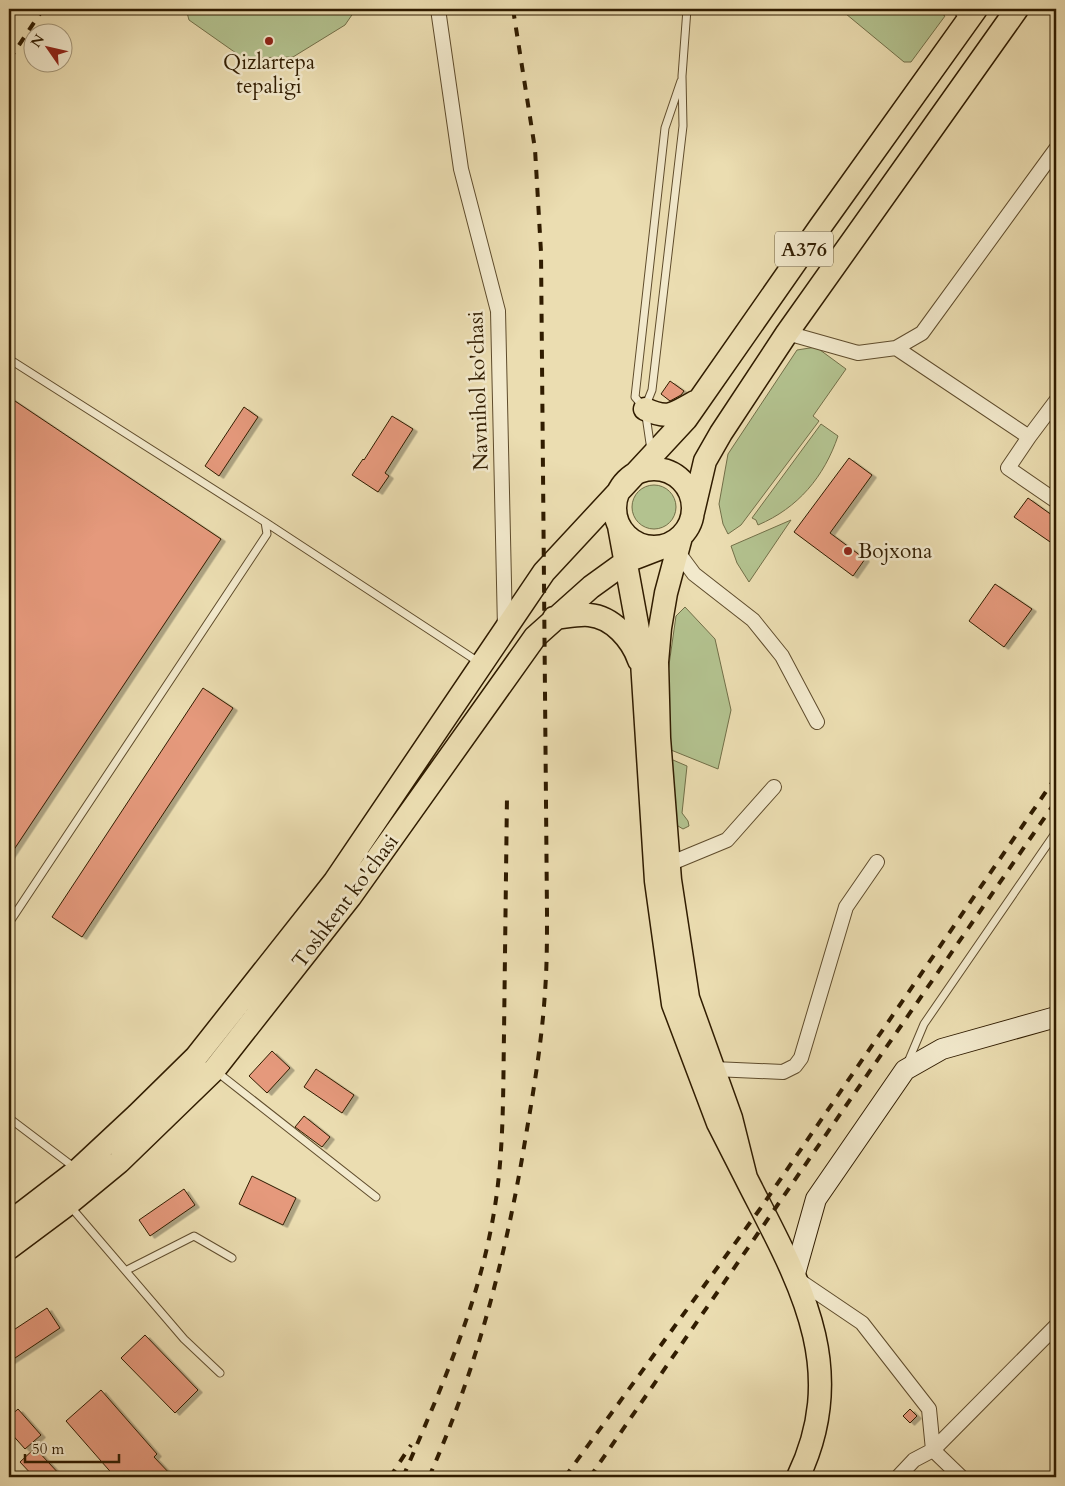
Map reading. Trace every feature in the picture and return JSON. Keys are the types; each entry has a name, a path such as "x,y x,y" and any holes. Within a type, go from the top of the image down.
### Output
{"main road":[{"path":"746,1178 731,1118 688,998 662,863 657,662 675,544 691,521 706,461 712,449 787,333 1017,9"},
{"name":"A376","path":"654,462 820,227 966,13"},
{"path":"644,408 658,415 671,416 700,399"},
{"path":"693,512 688,488 674,475 654,462 625,482 616,498 616,517 627,561 641,646 662,863 673,1004 718,1123 794,1277 811,1318 821,1370 818,1420 807,1459 798,1477"},
{"name":"Toshkent ko'chasi","path":"9,1223 78,1170 137,1115 205,1063 335,881 544,572 586,528 625,482"},
{"path":"619,526 634,542 644,546 675,544"},
{"name":"Toshkent ko'chasi","path":"9,1248 68,1204 119,1162 350,898 535,637 554,618 591,587 627,561 675,544"},
{"path":"554,618 588,615 607,622 627,636 636,649 643,671"}],"street":[{"name":"Navnihol ko'chasi","path":"438,9 460,169 498,311 505,628"},
{"path":"787,333 858,353 896,348 922,332 1056,150"},
{"path":"896,348 1029,437"},
{"path":"1056,401 1008,468 1056,501"},
{"path":"675,544 694,574 753,620 782,656 817,722"},
{"path":"662,863 727,840 774,787"},
{"path":"714,1069 783,1072 795,1066 801,1058 846,907 877,862"},
{"path":"961,1477 933,1450 929,1409 862,1323 794,1277 816,1199 905,1070 942,1048 1056,1017"},
{"path":"898,1477 914,1460 933,1450 1056,1326"}],"lane":[{"path":"644,408 652,390 683,126 682,76 687,9"},
{"path":"654,462 644,408 635,397 664,138 682,76"},
{"path":"9,359 265,522 482,664"},
{"path":"9,923 268,534 265,522"},
{"path":"905,1070 924,1024 1056,832"},
{"path":"205,1063 376,1197"},
{"path":"9,1118 78,1170"},
{"path":"68,1204 127,1270 184,1339 220,1373"},
{"path":"127,1270 194,1236 232,1258"}],"green space":[{"name":"Qizlartepa tepaligi","path":"186,9 356,9 345,25 293,57 243,58 189,20"},
{"path":"840,9 935,9 945,16 911,62 904,62"},
{"path":"816,347 846,369 813,416 819,421 741,525 728,534 723,524 719,504 728,454 797,350"},
{"path":"821,424 838,436 817,478 808,490 785,510 758,525 756,520 752,518"},
{"path":"658,485 670,491 675,498 675,516 670,523 663,528 650,529 642,526 635,519 632,503 635,495 642,488"},
{"path":"791,520 749,582 737,563 731,546"},
{"path":"685,607 715,639 731,710 718,769 666,748 667,679 676,616"},
{"path":"666,757 687,766 682,813 689,826 683,829 673,823"}],"building":[{"path":"670,381 684,391 681,395 670,401 661,394"},
{"path":"9,397 221,539 9,857"},
{"path":"244,407 258,417 219,476 205,466"},
{"path":"392,416 413,429 385,473 389,476 378,492 352,475 364,460"},
{"path":"849,458 872,475 830,533 865,559 853,576 794,532"},
{"path":"1028,498 1056,518 1056,546 1014,517"},
{"path":"995,584 1032,609 1004,647 969,621"},
{"path":"203,688 233,708 82,937 52,917"},
{"path":"272,1051 290,1068 267,1093 249,1076"},
{"path":"316,1069 354,1095 342,1113 304,1087"},
{"path":"304,1116 330,1137 322,1147 295,1127"},
{"path":"252,1176 296,1198 283,1225 239,1204"},
{"path":"184,1189 195,1205 150,1236 139,1220"},
{"path":"47,1308 60,1328 9,1362 9,1333"},
{"path":"145,1335 198,1390 175,1413 121,1358"},
{"path":"101,1390 157,1454 154,1457 173,1477 115,1477 66,1421"},
{"path":"18,1409 41,1435 25,1449 9,1431 9,1417"},
{"path":"910,1409 917,1416 910,1423 903,1416"},
{"path":"35,1448 62,1477 34,1477 20,1462"}],"railway":[{"path":"9,60 43,9"},
{"path":"429,1477 462,1394 500,1266 510,1223 532,1100 546,982 541,252 535,149 513,9"},
{"path":"565,1477 760,1209 1056,777"},
{"path":"403,1477 456,1350 467,1318 486,1252 497,1195 503,1103 507,796"},
{"path":"590,1477 1056,801"},
{"path":"390,1477 411,1445"}],"place":[{"name":"Qizlartepa tepaligi","path":"269,41"},
{"name":"Bojxona","path":"848,551"}]}
